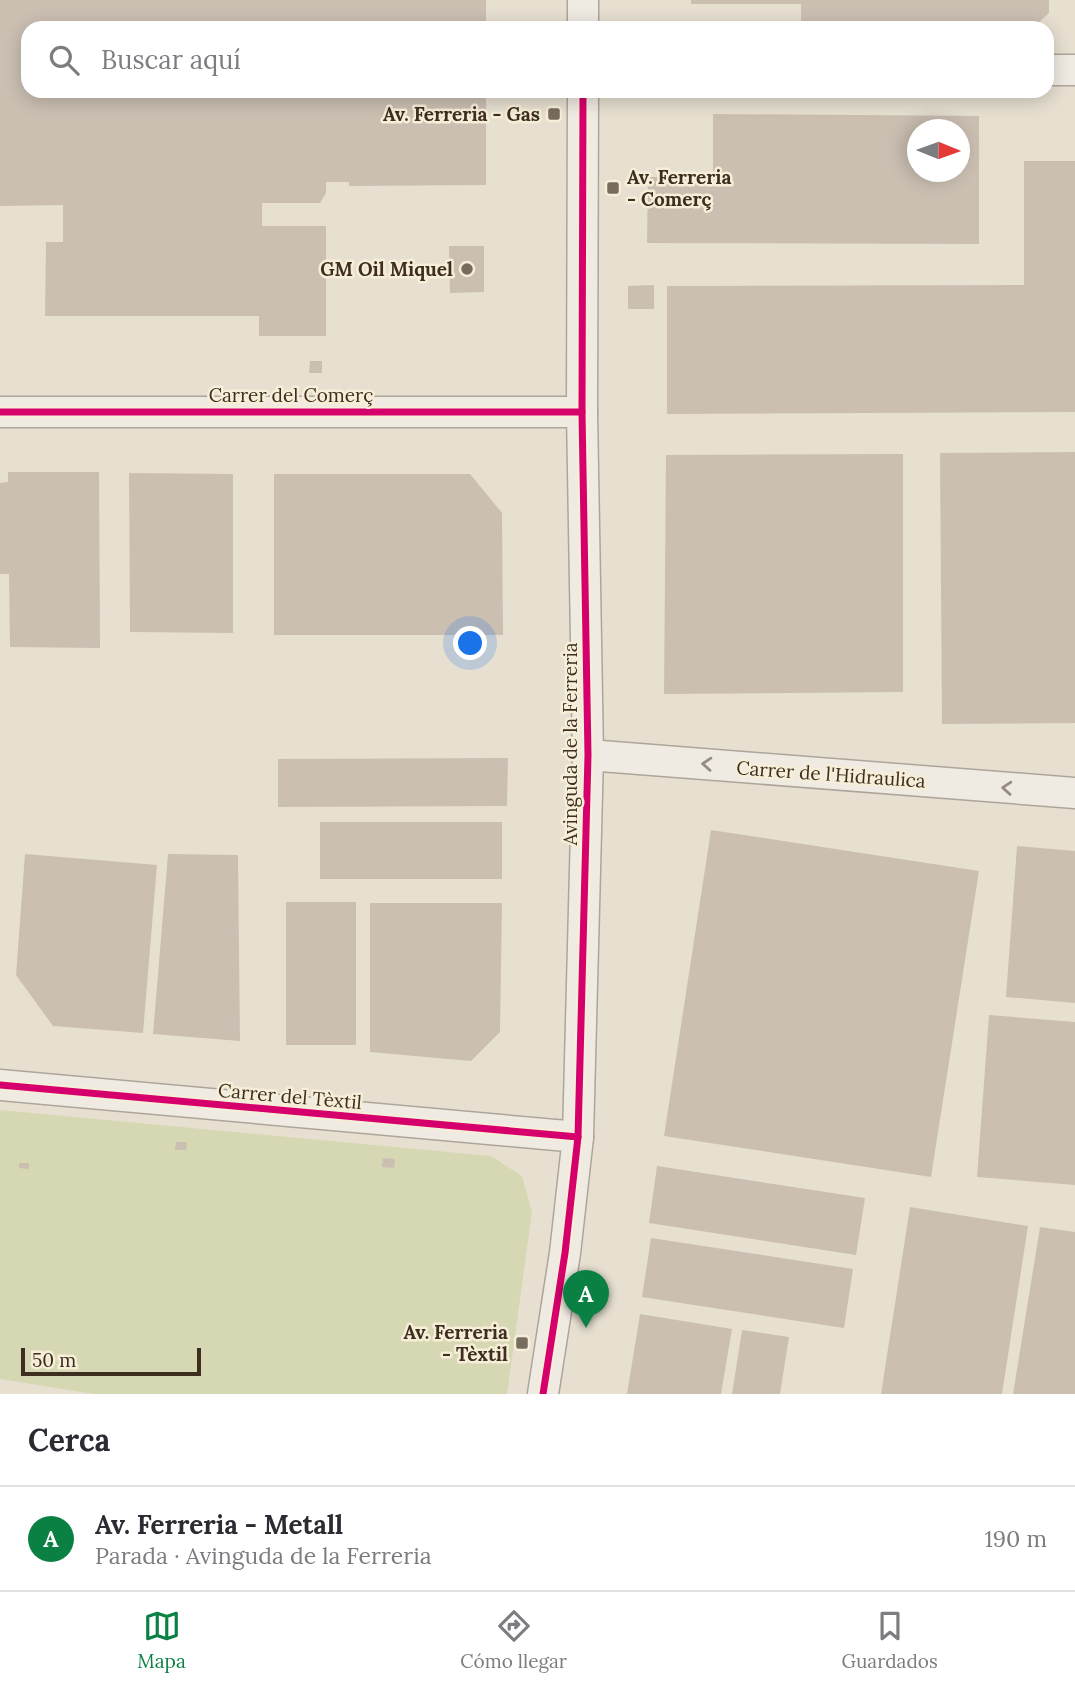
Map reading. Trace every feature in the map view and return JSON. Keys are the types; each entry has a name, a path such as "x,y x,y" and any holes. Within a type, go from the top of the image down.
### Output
{"street":[{"path":"583,0 583,21"},
{"path":"1054,70 1075,70"},
{"name":"Avinguda de la Ferreria","path":"543,1394 565,1253 578,1136 588,755 582,412 583,98"},
{"name":"Carrer del Comerç","path":"0,412 582,412"},
{"name":"Carrer de l'Hidraulica","path":"588,755 1075,793"},
{"name":"Carrer del Tèxtil","path":"0,1084 578,1136"}],"green space":[{"path":"0,1110 491,1156 522,1176 532,1212 507,1394 94,1394 0,1379"}],"building":[{"path":"0,0 486,0 486,21 21,21 21,98 486,98 486,185 349,186 349,182 326,182 326,193 320,203 262,203 262,226 326,226 326,336 259,336 259,316 45,316 46,242 63,242 63,205 0,206"},
{"path":"691,0 1049,0 1049,13 1040,21 801,21 801,4 691,4"},
{"path":"713,114 979,116 979,244 647,243 648,177 713,177"},
{"path":"1024,161 1075,161 1075,412 667,414 667,286 1024,285"},
{"name":"GM Oil Miquel","path":"449,246 484,246 484,292 450,293"},
{"path":"654,285 654,309 628,309 628,286"},
{"path":"310,361 322,361 322,373 309,373"},
{"path":"1075,452 1075,723 942,724 940,453"},
{"path":"903,454 903,692 664,694 666,455"},
{"path":"8,472 99,472 100,648 10,647 9,574 0,574 0,483 8,482"},
{"path":"129,473 233,474 233,633 130,632"},
{"path":"274,474 470,474 502,513 503,635 274,635"},
{"path":"508,758 507,806 278,807 278,759"},
{"path":"320,822 502,822 502,879 320,879"},
{"path":"711,830 979,871 931,1177 664,1136"},
{"path":"1017,846 1075,851 1075,1003 1006,997"},
{"path":"25,854 157,865 143,1033 53,1026 16,975"},
{"path":"168,854 238,855 240,1041 153,1034"},
{"path":"286,902 356,902 356,1045 286,1045"},
{"path":"370,903 502,903 500,1032 471,1061 370,1052"},
{"path":"989,1015 1075,1022 1075,1185 977,1177"},
{"path":"176,1142 187,1142 186,1150 175,1150"},
{"path":"383,1158 395,1159 394,1168 382,1167"},
{"path":"19,1163 29,1163 29,1169 19,1168"},
{"path":"657,1166 865,1198 856,1255 649,1223"},
{"path":"910,1207 1028,1226 1002,1394 881,1394"},
{"path":"1040,1227 1075,1232 1075,1394 1013,1394"},
{"path":"651,1238 853,1269 844,1328 642,1297"},
{"path":"640,1314 732,1329 721,1394 627,1394"},
{"path":"742,1330 789,1337 780,1394 732,1394"}],"cycle path":[{"path":"543,1394 565,1253 578,1137 588,755 582,412 583,98"},
{"path":"0,412 582,412"},
{"path":"0,1085 578,1137"}],"place":[{"name":"Av. Ferreria - Gas","path":"554,114"},
{"name":"Av. Ferreria - Comerç","path":"613,188"},
{"name":"GM Oil Miquel","path":"467,269"},
{"name":"Av. Ferreria - Metall","path":"586,1328"},
{"name":"Av. Ferreria - Tèxtil","path":"522,1343"}]}
